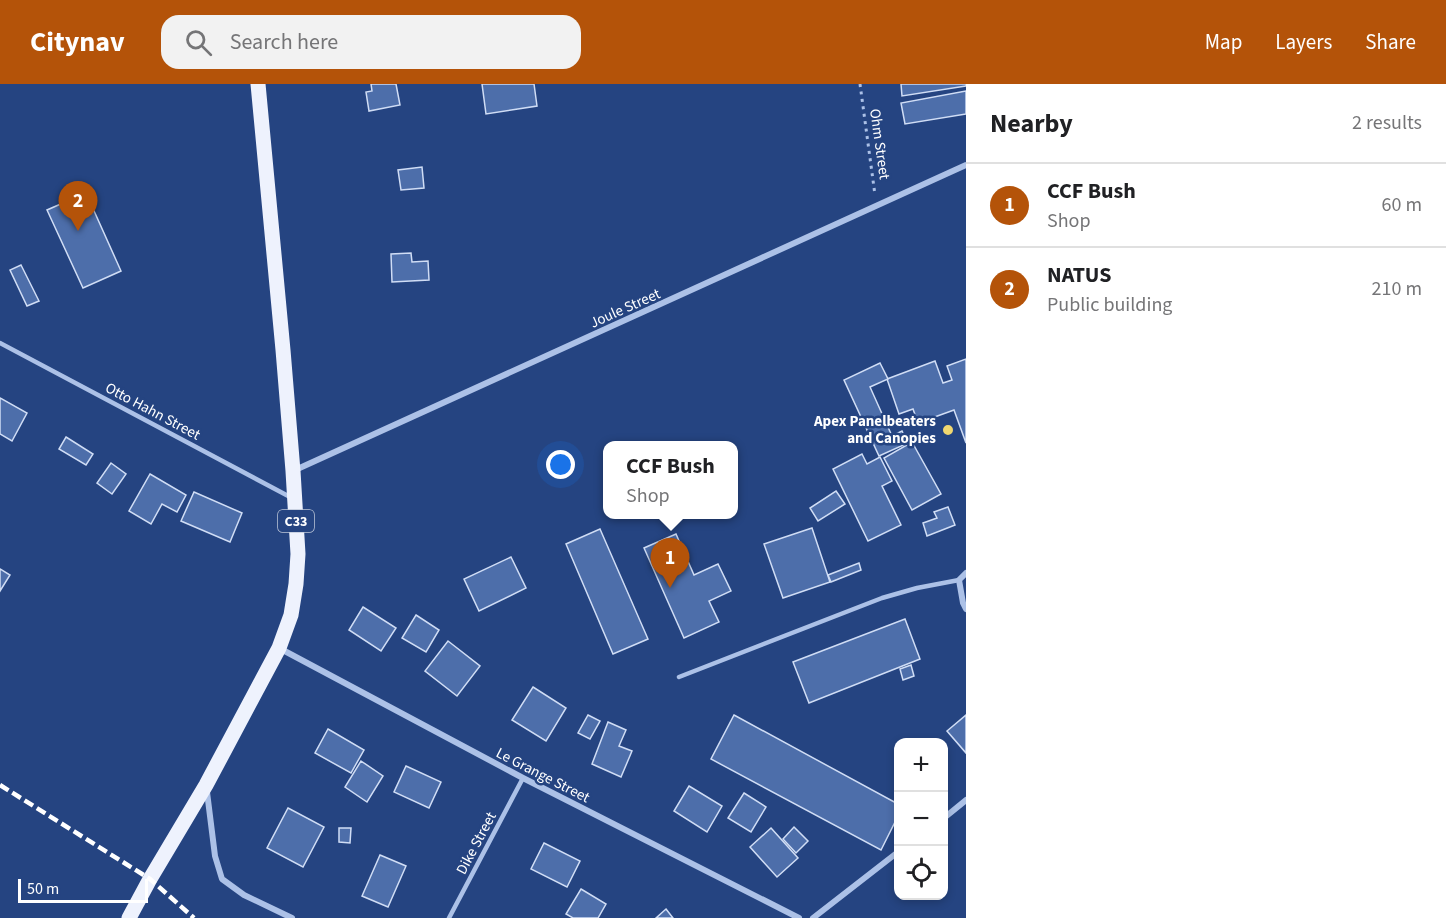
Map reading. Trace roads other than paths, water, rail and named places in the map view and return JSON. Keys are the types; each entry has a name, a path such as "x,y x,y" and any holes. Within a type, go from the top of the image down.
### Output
{"main road":[{"name":"C33","path":"129,918 206,785 279,648 291,615 296,584 298,554 284,350 258,84"}],"street":[{"name":"Joule Street","path":"293,471 966,165"},
{"path":"966,573 959,580 966,609"},
{"name":"Le Grange Street","path":"279,648 523,778 799,918"},
{"path":"206,785 215,856 222,879 244,895 292,918"},
{"path":"948,815 966,800"},
{"path":"813,918 894,855"}],"lane":[{"name":"Otto Hahn Street","path":"0,343 294,500"},
{"path":"679,677 882,598 959,580"},
{"name":"Dike Street","path":"449,918 523,778"}],"railway":[{"path":"0,785 150,879 194,918"}],"place":[{"name":"NATUS","path":"78,231"},
{"name":"Apex Panelbeaters and Canopies","path":"948,430"},
{"name":"CCF Bush","path":"670,588"}]}
